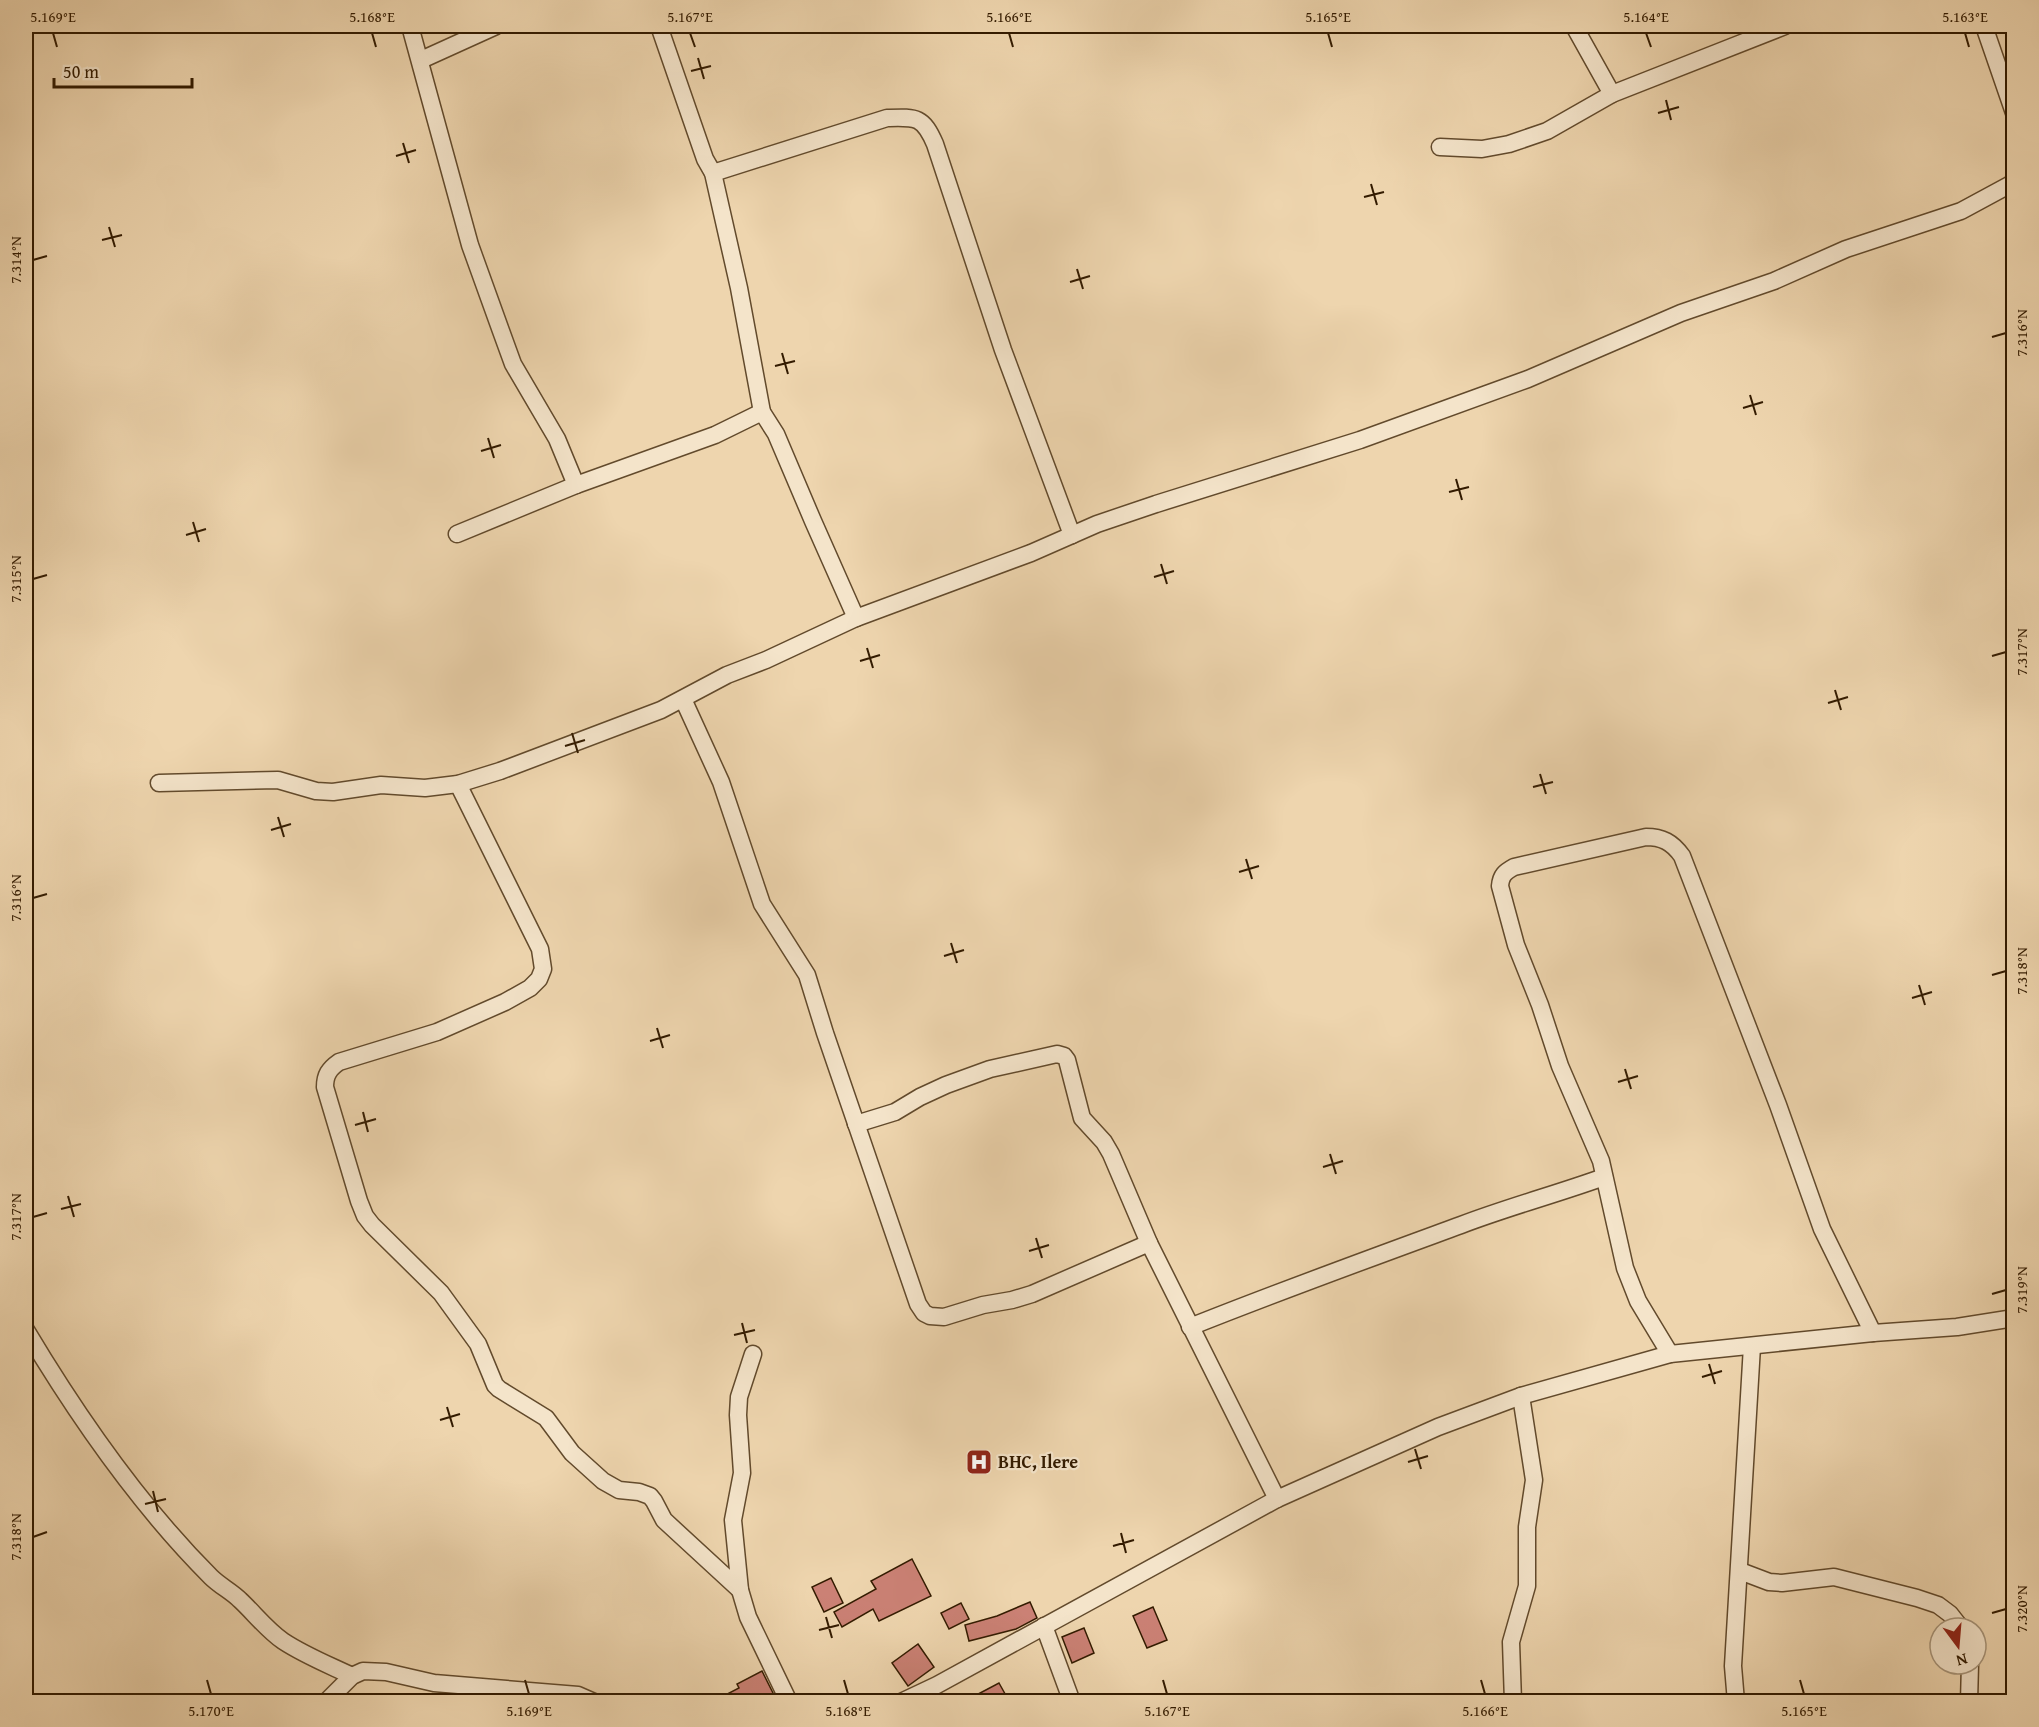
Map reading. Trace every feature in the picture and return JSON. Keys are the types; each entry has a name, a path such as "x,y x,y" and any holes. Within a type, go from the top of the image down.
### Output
{"street":[{"path":"410,26 470,244 509,353 524,386 557,439 576,485"},
{"path":"421,60 496,26"},
{"path":"659,26 705,159 713,173 739,288 762,412 776,434 856,618"},
{"path":"1574,26 1612,94"},
{"path":"1440,147 1482,149 1509,144 1547,131 1612,94 1785,26"},
{"path":"1983,26 2013,113"},
{"path":"713,173 887,118 910,117 927,126 939,154 1003,350 1072,535"},
{"path":"159,783 278,780 316,791 333,792 381,784 425,788 459,784 661,710 726,675 766,660 856,618 1156,504 1360,440 1528,379 1681,313 1774,281 1846,249 1961,211 2011,184 2013,180"},
{"path":"457,534 576,485 715,435 762,412"},
{"path":"683,699 722,782 762,904 807,975 918,1304 924,1313 944,1317 983,1305 1012,1300 1149,1243"},
{"path":"459,784 540,950 543,969 539,979 530,988 506,1002 437,1032 339,1062 330,1067 325,1078 325,1087 359,1201 372,1225 441,1293 478,1344 495,1385 546,1418 572,1453 603,1481 619,1490 639,1492 650,1496 664,1520 740,1590"},
{"path":"1670,1354 1638,1301 1625,1268 1597,1149 1560,1066 1540,1005 1516,945 1500,886 1500,878 1505,871 1514,867 1646,837 1660,837 1677,849 1682,856 1778,1106 1822,1229 1873,1333"},
{"path":"856,1124 896,1113 920,1096 990,1069 1057,1054 1064,1056 1082,1118 1104,1142 1111,1154 1149,1243 1277,1499"},
{"path":"1190,1327 1462,1224 1605,1177"},
{"path":"901,1701 937,1685 1277,1499 1438,1427 1521,1396 1670,1354 1873,1333 1958,1327 2013,1318"},
{"path":"26,1330 76,1413 165,1528 189,1554 214,1580 239,1599 280,1639 352,1676"},
{"path":"1736,1701 1733,1666 1752,1346"},
{"path":"753,1354 739,1397 738,1415 742,1473 733,1520 740,1590 748,1617 789,1701"},
{"path":"1513,1701 1511,1642 1527,1586 1527,1527 1534,1480 1521,1396"},
{"path":"1740,1571 1769,1582 1782,1583 1834,1577 1938,1605 1952,1616"},
{"path":"1044,1626 1072,1701"},
{"path":"326,1701 352,1676 363,1671 386,1672 434,1683 578,1695 594,1701"},
{"path":"1969,1701 1970,1676"}],"building":[{"path":"912,1559 931,1596 879,1621 873,1609 842,1627 834,1612 876,1589 871,1581"},
{"path":"831,1578 843,1603 824,1612 812,1587"},
{"path":"1030,1602 1037,1618 1016,1629 969,1641 965,1625 997,1616"},
{"path":"961,1603 969,1619 949,1629 941,1613"},
{"path":"1153,1607 1167,1640 1147,1648 1133,1616"},
{"path":"1084,1628 1094,1653 1072,1663 1062,1637"},
{"path":"918,1644 934,1667 908,1686 892,1663"},
{"path":"762,1671 777,1701 714,1701 739,1688 737,1684"},
{"path":"999,1683 1009,1701 965,1701"}],"place":[{"name":"BHC, Ilere","path":"979,1462"}]}
